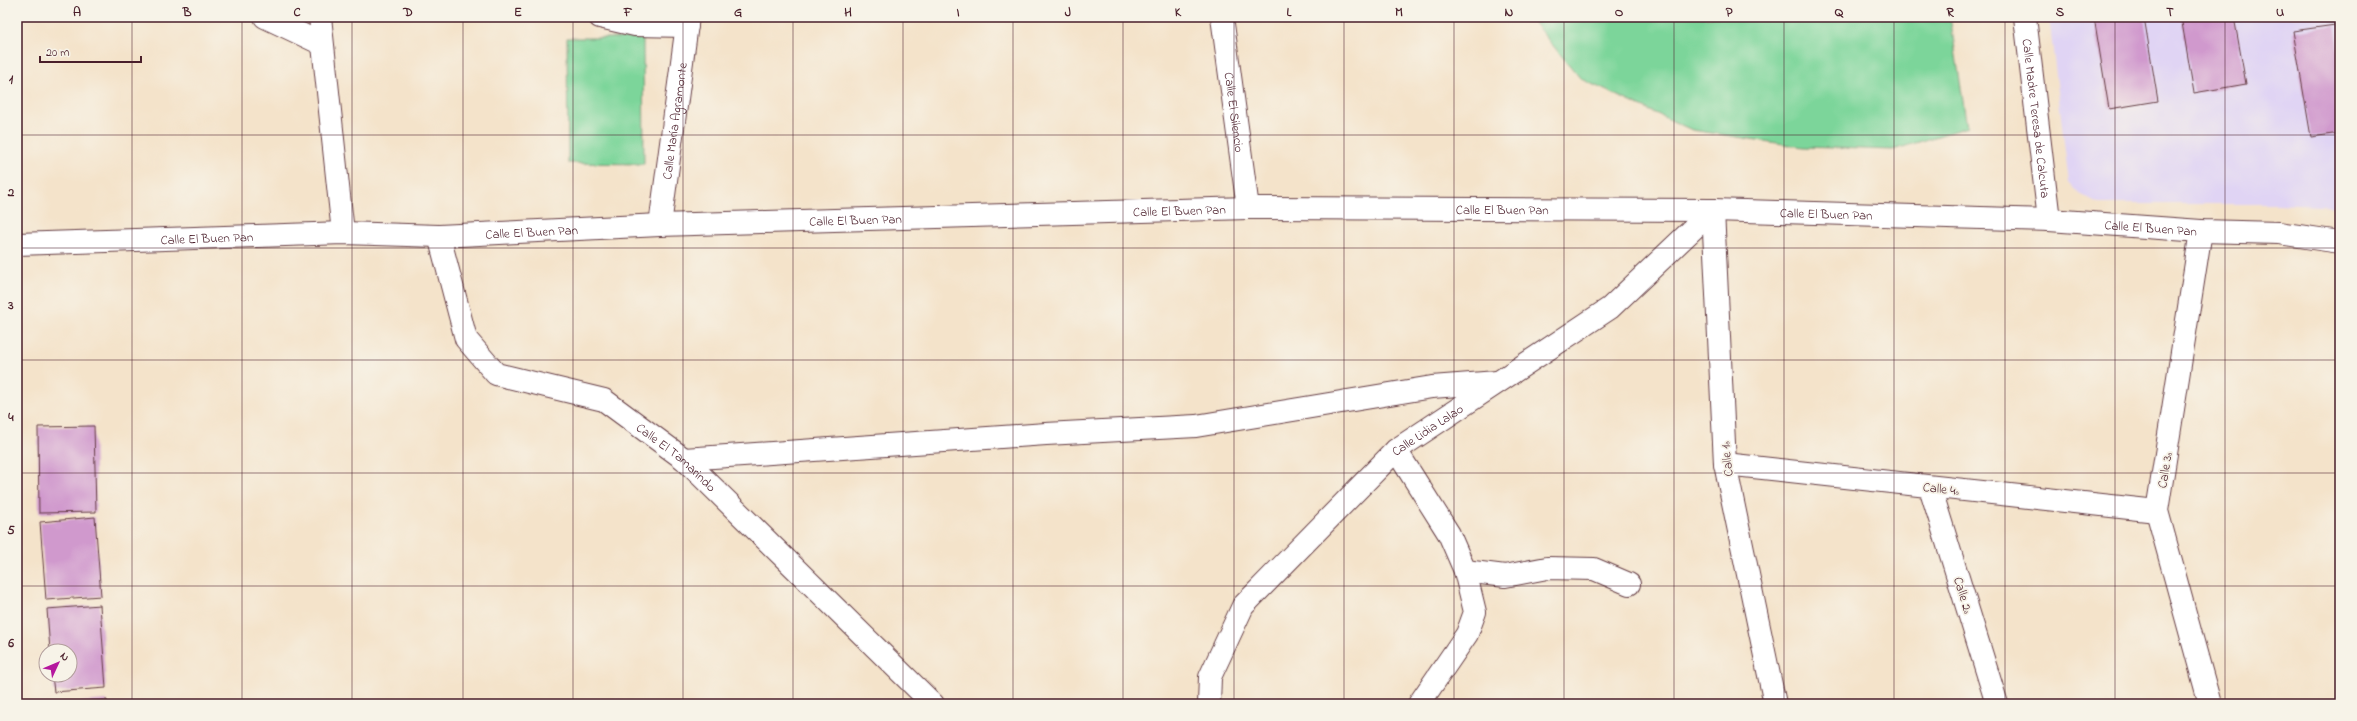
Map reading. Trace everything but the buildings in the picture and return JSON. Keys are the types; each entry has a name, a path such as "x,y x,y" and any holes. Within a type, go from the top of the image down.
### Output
{"street":[{"path":"264,17 322,44"},
{"path":"320,17 343,233"},
{"path":"600,17 635,25 688,21"},
{"name":"Calle El Silencio","path":"1222,17 1248,208"},
{"name":"Calle Madre Teresa de Calcuta","path":"2025,17 2049,220"},
{"name":"Calle María Agramonte","path":"660,225 688,21"},
{"name":"Calle El Buen Pan","path":"17,244 343,233 439,236 660,225 1248,208 1712,210 2049,220 2201,231 2280,233 2340,242"},
{"name":"Calle Lidia Lalao","path":"1209,704 1210,676 1243,606 1396,450 1610,308 1712,210"},
{"name":"Calle 1ª","path":"1712,210 1724,464 1775,704"},
{"name":"Calle 3ª","path":"2201,231 2157,511 2210,704"},
{"name":"Calle El Tamarindo","path":"439,236 466,339 496,374 604,400 684,459 933,704"},
{"path":"684,459 1038,434 1196,426 1432,387 1498,382"},
{"path":"1396,450 1448,534 1465,571 1475,612 1467,634 1419,704"},
{"name":"Calle 4ª","path":"1724,464 2157,511"},
{"name":"Calle 2ª","path":"1930,487 1997,704"},
{"path":"1465,571 1505,576 1547,568 1594,569 1629,584"}],"shaded area":[{"path":"2049,17 2340,17 2340,207 2277,204 2098,204 2079,194 2069,183"}],"green space":[{"path":"1529,17 1950,17 1967,127 1893,150 1803,147 1692,130 1581,79"},
{"path":"567,38 643,38 644,164 568,163"}]}
